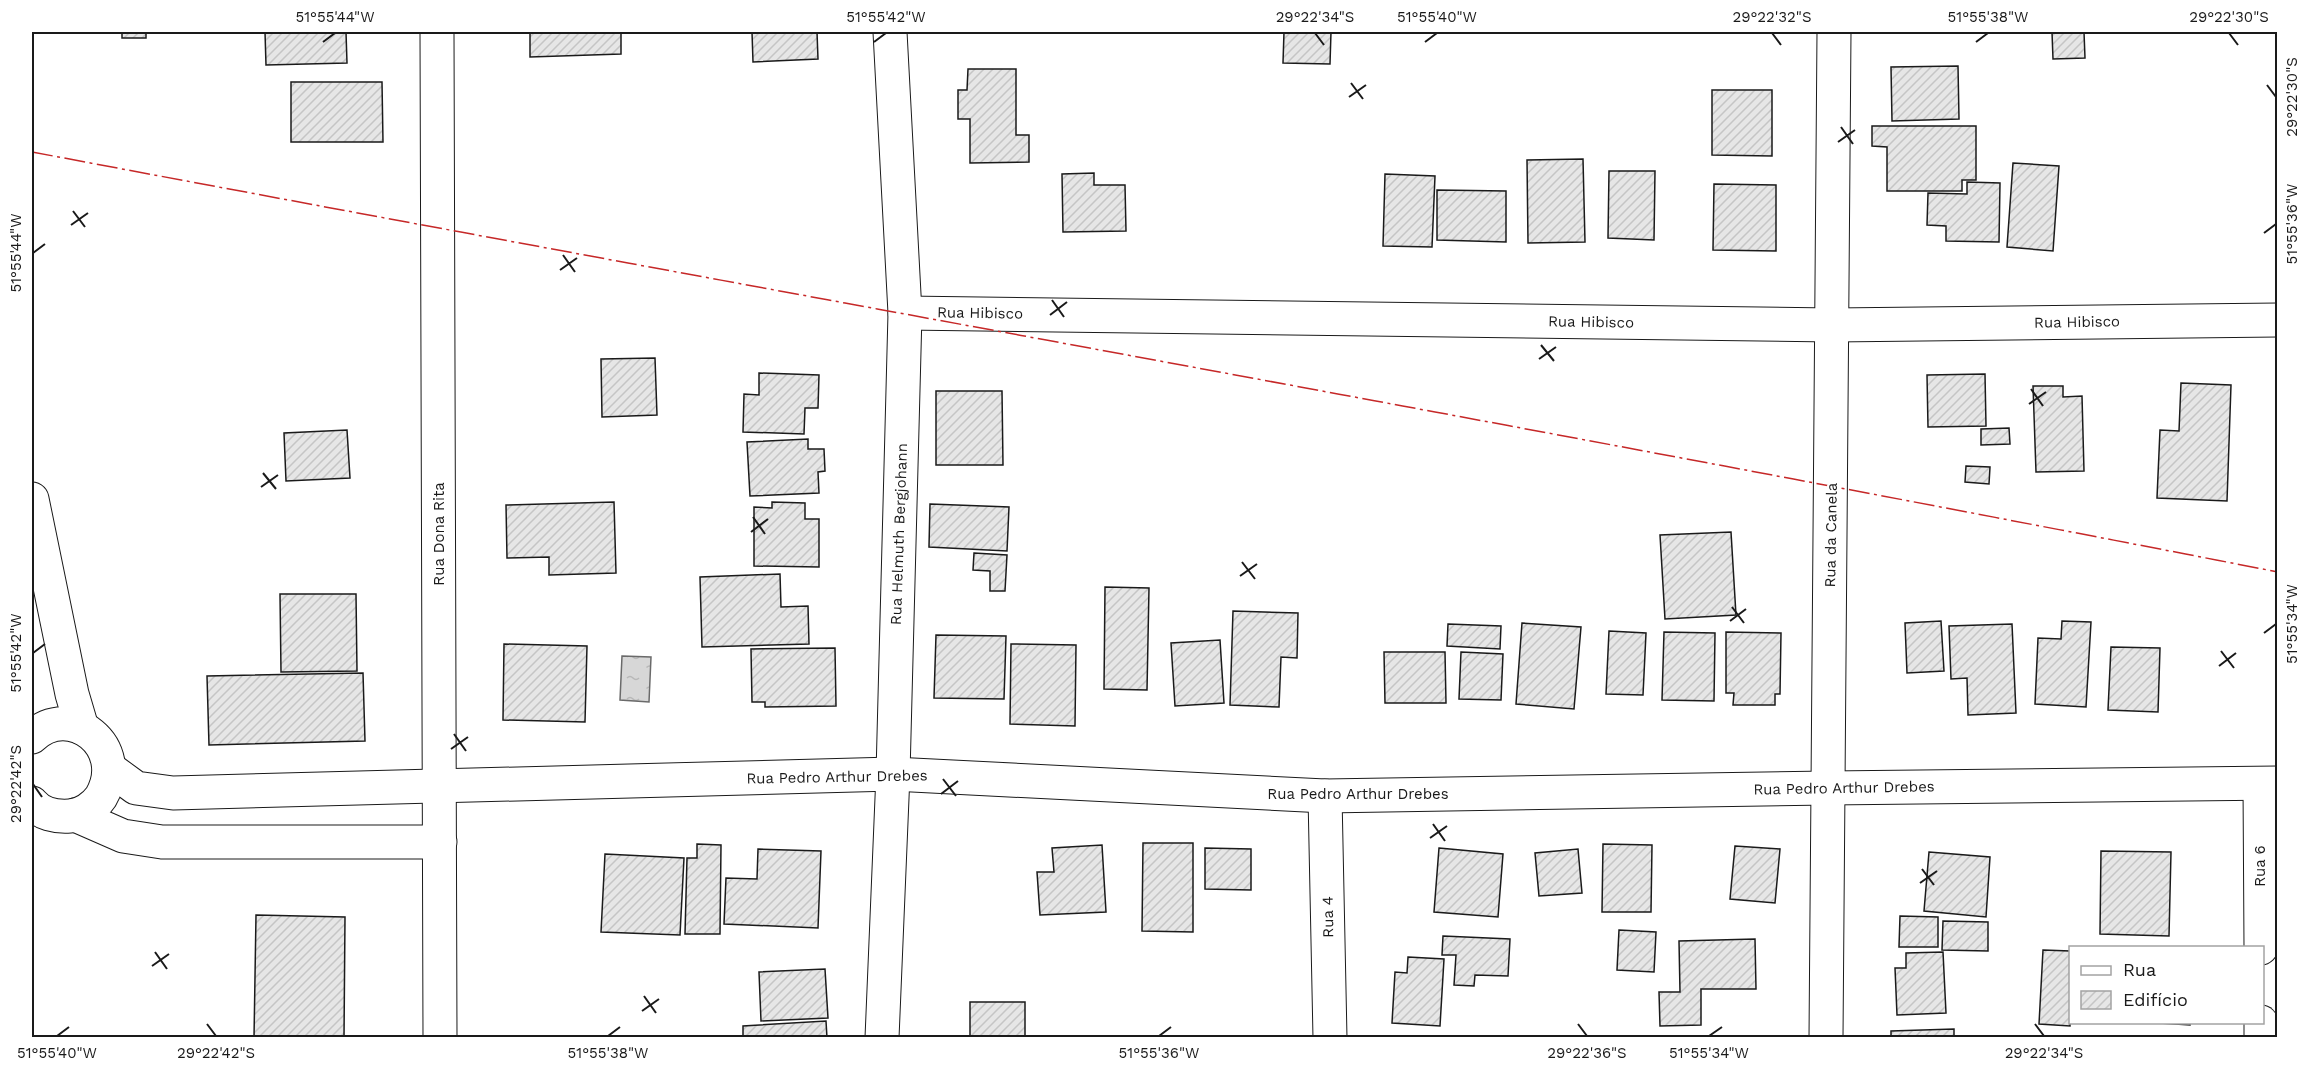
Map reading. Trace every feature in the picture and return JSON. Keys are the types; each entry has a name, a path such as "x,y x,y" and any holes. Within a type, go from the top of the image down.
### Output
{"street":[{"name":"Rua Dona Rita","path":"437,32 440,1038"},
{"name":"Rua Helmuth Bergjohann","path":"882,1038 893,774 905,312 890,32"},
{"name":"Rua da Canela","path":"1826,1038 1834,32"},
{"name":"Rua Hibisco","path":"905,312 1833,325 2277,320"},
{"path":"32,499 72,694 82,728"},
{"path":"32,737 47,727 64,724 82,728 96,738 106,752 110,769 107,786 98,801 87,810 75,815 60,816 47,813 32,803"},
{"name":"Rua Pedro Arthur Drebes","path":"110,769 136,788 173,793 893,774 1325,796 2269,783"},
{"name":"Rua 6","path":"2261,946 2269,783"},
{"name":"Rua 4","path":"1325,796 1330,1038"},
{"path":"75,815 123,836 162,842 440,842"}],"water":[{"path":"622,656 651,657 649,702 620,700"}],"building":[{"path":"122,32 146,32 146,38 122,38"},
{"path":"265,32 346,32 347,63 266,65"},
{"path":"530,32 621,32 621,54 530,57"},
{"path":"752,32 817,32 818,59 753,62"},
{"path":"1284,32 1331,32 1330,64 1283,63"},
{"path":"2052,32 2084,32 2085,58 2053,59"},
{"path":"1958,66 1959,119 1892,121 1891,67"},
{"path":"968,69 1016,69 1016,135 1029,135 1029,162 970,163 970,119 958,119 958,90 967,90"},
{"path":"291,82 382,82 383,142 291,142"},
{"path":"1712,90 1772,90 1772,156 1712,155"},
{"path":"1872,126 1976,126 1976,180 1962,180 1962,191 1887,191 1887,147 1872,146"},
{"path":"1583,159 1585,242 1528,243 1527,160"},
{"path":"2013,163 2059,166 2053,251 2007,247"},
{"path":"1609,171 1655,171 1654,240 1608,238"},
{"path":"1094,173 1094,185 1125,185 1126,231 1063,232 1062,174"},
{"path":"1385,174 1435,176 1432,247 1383,246"},
{"path":"1967,182 2000,183 1999,242 1946,241 1946,226 1927,225 1928,193 1967,194"},
{"path":"1714,184 1776,185 1776,251 1713,250"},
{"path":"1437,190 1506,191 1506,242 1437,240"},
{"path":"655,358 657,415 602,417 601,359"},
{"path":"759,373 819,375 818,408 805,408 804,434 743,432 744,394 759,395"},
{"path":"1985,374 1986,426 1928,427 1927,375"},
{"path":"2181,383 2231,385 2227,501 2157,498 2160,430 2179,431"},
{"path":"2033,386 2063,386 2063,397 2082,396 2084,471 2036,472"},
{"path":"936,391 1002,391 1003,465 936,465"},
{"path":"2009,428 2010,444 1981,445 1981,429"},
{"path":"347,430 350,478 286,481 284,433"},
{"path":"808,439 808,449 824,449 825,471 818,472 819,493 750,496 747,442"},
{"path":"1966,466 1990,467 1989,484 1965,482"},
{"path":"614,502 616,573 549,575 549,557 507,558 506,505"},
{"path":"772,502 805,503 805,519 819,519 819,567 754,566 754,507 772,508"},
{"path":"930,504 1009,507 1007,551 929,547"},
{"path":"1731,532 1736,615 1665,619 1660,535"},
{"path":"974,553 1007,555 1005,591 990,591 990,571 973,570"},
{"path":"780,574 781,607 808,606 809,644 702,647 700,577"},
{"path":"1105,587 1149,588 1147,690 1104,689"},
{"path":"280,594 356,594 357,671 281,672"},
{"path":"1233,611 1298,613 1297,658 1281,657 1279,707 1230,705"},
{"path":"1941,621 1944,671 1907,673 1905,623"},
{"path":"2062,621 2091,622 2086,707 2035,704 2038,638 2061,639"},
{"path":"1522,623 1581,627 1574,709 1516,704"},
{"path":"1448,624 1501,626 1500,649 1447,646"},
{"path":"2012,624 2016,713 1968,715 1967,678 1951,679 1949,626"},
{"path":"1609,631 1646,633 1643,695 1606,694"},
{"path":"1664,632 1715,633 1714,701 1662,700"},
{"path":"1726,632 1781,633 1780,694 1775,694 1775,705 1733,705 1734,693 1726,693"},
{"path":"936,635 1006,636 1004,699 934,698"},
{"path":"1220,640 1224,703 1175,706 1171,643"},
{"path":"504,644 587,646 585,722 503,720"},
{"path":"1011,644 1076,645 1075,726 1010,724"},
{"path":"2111,647 2160,648 2158,712 2108,710"},
{"path":"835,648 836,706 765,707 765,702 752,702 751,649"},
{"path":"1384,652 1445,652 1446,703 1385,703"},
{"path":"1461,652 1503,654 1501,700 1459,699"},
{"path":"363,673 365,741 209,745 207,676"},
{"path":"1143,843 1193,843 1193,932 1142,931"},
{"path":"697,844 721,845 720,934 685,934 687,858 697,858"},
{"path":"1603,844 1652,845 1651,912 1602,912"},
{"path":"1102,845 1106,912 1040,915 1037,872 1054,872 1052,848"},
{"path":"1735,846 1780,849 1775,903 1730,899"},
{"path":"1205,848 1251,849 1251,890 1205,889"},
{"path":"1439,848 1503,854 1498,917 1434,912"},
{"path":"758,849 821,851 818,928 724,924 726,878 757,879"},
{"path":"1578,849 1582,893 1539,896 1535,853"},
{"path":"2101,851 2171,852 2169,936 2100,934"},
{"path":"1929,852 1990,857 1986,917 1924,911"},
{"path":"605,854 684,858 680,935 601,932"},
{"path":"256,915 345,917 344,1038 254,1038"},
{"path":"1900,916 1938,917 1938,947 1899,947"},
{"path":"1943,921 1988,922 1988,951 1942,950"},
{"path":"1619,930 1656,932 1654,972 1617,970"},
{"path":"1443,936 1510,939 1508,976 1475,975 1474,986 1454,985 1456,955 1442,955"},
{"path":"1755,939 1756,989 1701,989 1701,1025 1660,1026 1659,992 1680,992 1679,941"},
{"path":"2043,950 2069,951 2070,1026 2039,1024"},
{"path":"1943,952 1946,1013 1897,1015 1895,968 1906,968 1906,953"},
{"path":"1408,957 1444,959 1440,1026 1392,1023 1395,972 1407,973"},
{"path":"825,969 828,1018 761,1021 759,972"},
{"path":"970,1002 1025,1002 1025,1038 970,1038"},
{"path":"826,1021 827,1038 743,1038 743,1026"},
{"path":"1954,1029 1954,1038 1891,1038 1891,1031"}],"power":[{"path":"32,152 1436,412 2278,572"}]}
